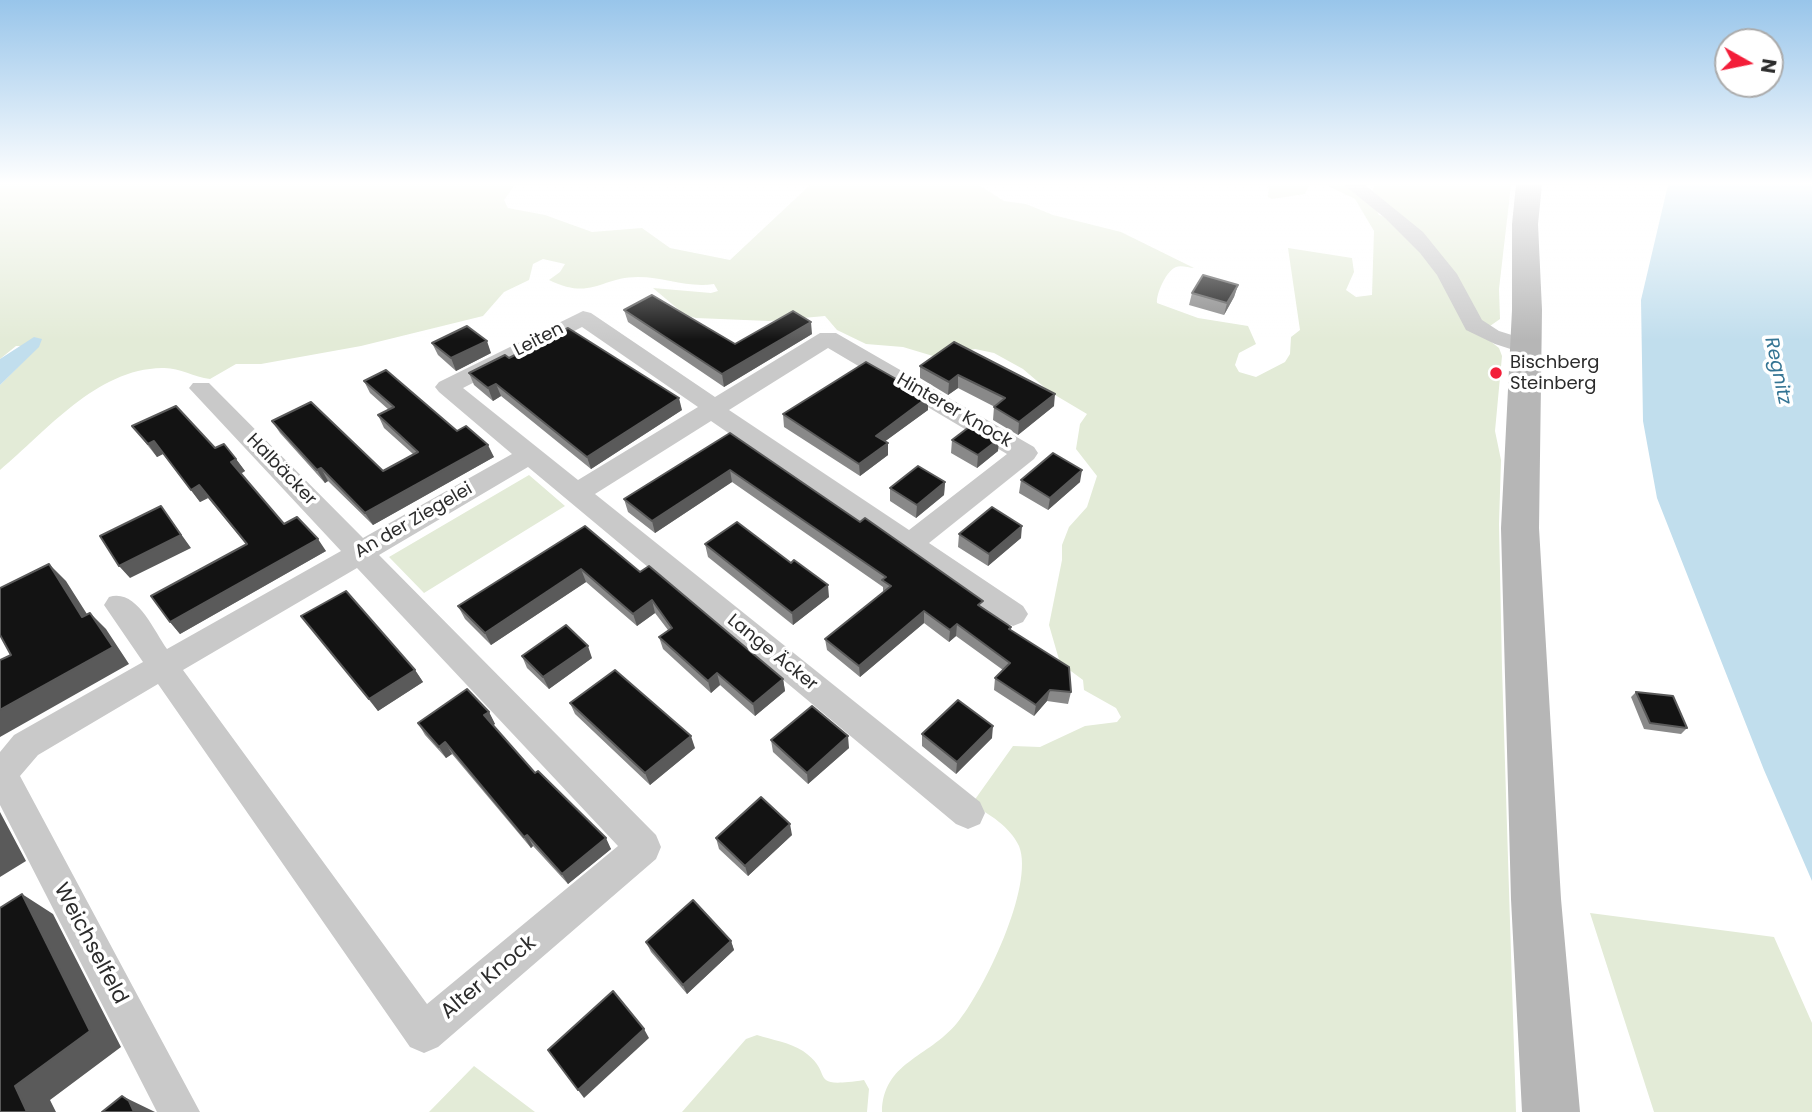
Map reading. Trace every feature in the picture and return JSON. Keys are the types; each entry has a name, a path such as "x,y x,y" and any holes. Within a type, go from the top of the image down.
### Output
{"street":[{"path":"1414,237 1445,272 1466,312 1479,329 1526,347"},
{"path":"1525,237 1526,347 1520,528 1536,899 1551,1112"},
{"name":"Leiten","path":"530,455 447,387 583,318 714,409"},
{"name":"Hinterer Knock","path":"714,409 828,338 1025,453 910,544"},
{"name":"Halbäcker","path":"201,387 360,552"},
{"path":"530,455 577,493 714,409 1013,614"},
{"name":"An der Ziegelei","path":"1,776 26,745 530,455"},
{"name":"Lange Äcker","path":"577,493 968,813"},
{"name":"Alter Knock","path":"119,606 424,1033 643,846 360,552"},
{"name":"Weichselfeld","path":"1,776 179,1112"}],"green space":[{"path":"0,237 654,237 670,248 730,260 755,237 1131,237 1194,268 1180,266 1172,269 1162,283 1157,303 1198,318 1248,326 1256,344 1239,353 1235,365 1239,372 1256,377 1285,362 1290,354 1291,337 1300,330 1288,248 1352,258 1354,272 1346,290 1356,297 1372,295 1374,237 1505,237 1499,289 1500,319 1480,333 1499,348 1502,356 1495,431 1501,460 1499,524 1502,668 1516,1112 882,1112 884,1095 899,1071 945,1035 968,1008 992,964 1013,911 1020,886 1022,864 1019,846 998,821 971,805 1013,746 1040,747 1085,726 1117,722 1121,717 1116,708 1084,690 1083,680 1060,663 1049,625 1062,560 1062,545 1069,527 1087,507 1097,476 1076,449 1080,424 1087,414 1050,392 1023,369 994,353 975,349 933,356 903,347 866,344 837,330 825,316 769,321 696,318 685,315 653,288 711,293 718,291 714,284 695,285 638,277 576,288 549,280 560,272 565,264 543,259 533,264 529,280 504,292 483,316 361,346 261,364 236,364 210,379 162,368 138,371 115,379 74,405 0,470 0,385 39,346 16,346 0,359"},
{"path":"529,475 565,506 424,593 389,557"},
{"path":"1590,913 1774,937 1812,1023 1812,1112 1654,1112"},
{"path":"757,1035 803,1051 813,1059 827,1081 864,1080 869,1089 867,1112 682,1112 746,1039"},
{"path":"474,1066 535,1112 429,1112"}],"water":[{"name":"Regnitz","path":"1656,237 1812,237 1812,881 1764,770 1657,498 1643,421 1641,300"},
{"path":"34,337 42,339 39,347 0,385 0,359"}],"building":[{"path":"1203,275 1238,285 1227,303 1192,293"},
{"path":"652,295 735,344 793,311 811,322 722,374 624,310"},
{"path":"467,326 487,341 451,358 432,343"},
{"path":"568,328 679,398 587,457 496,384 488,388 469,373 505,355 509,358"},
{"path":"954,342 1055,394 1019,422 994,407 1005,398 958,375 949,382 920,366"},
{"path":"866,362 928,397 876,436 888,443 859,464 783,414"},
{"path":"386,370 457,431 466,426 488,445 365,513 321,468 317,470 272,421 311,402 383,471 418,452 378,415 394,407 364,381"},
{"path":"176,406 215,448 224,444 236,459 231,462 284,524 297,517 318,539 170,622 151,596 247,544 199,485 191,490 154,441 148,444 132,426"},
{"path":"973,424 999,439 978,455 952,440"},
{"path":"730,433 860,522 865,518 983,601 978,605 1011,627 1009,629 1069,667 1071,692 1050,690 1036,705 995,678 1010,663 957,624 950,630 924,611 859,666 825,639 891,586 882,580 886,577 730,470 652,521 624,499"},
{"path":"1053,453 1082,470 1050,498 1021,480"},
{"path":"918,466 945,482 917,505 890,488"},
{"path":"161,506 181,535 119,566 100,536"},
{"path":"992,507 1022,526 989,554 959,534"},
{"path":"737,522 791,563 794,560 828,585 792,613 705,544"},
{"path":"585,526 640,572 649,566 783,679 753,704 717,673 708,681 659,637 672,628 652,600 633,614 581,569 485,633 458,606"},
{"path":"49,564 82,617 90,613 113,647 0,710 0,660 11,655 0,635 0,588"},
{"path":"346,591 415,670 369,699 301,616"},
{"path":"566,625 588,646 543,677 522,656"},
{"path":"615,670 691,736 645,773 570,703"},
{"path":"467,689 489,712 484,715 535,773 538,771 606,838 562,874 527,835 524,837 445,742 439,747 418,723"},
{"path":"1636,692 1673,696 1687,728 1650,723"},
{"path":"958,700 993,726 957,762 922,734"},
{"path":"812,706 848,736 807,773 771,740"},
{"path":"761,797 790,824 745,866 716,838"},
{"path":"22,894 90,1031 15,1086 27,1112 0,1112 0,908"},
{"path":"693,900 731,941 683,985 646,942"},
{"path":"613,991 644,1029 578,1090 548,1050"},
{"path":"122,1096 129,1101 134,1112 102,1112"}],"place":[{"name":"Bischberg Steinberg","path":"1496,373"}]}
